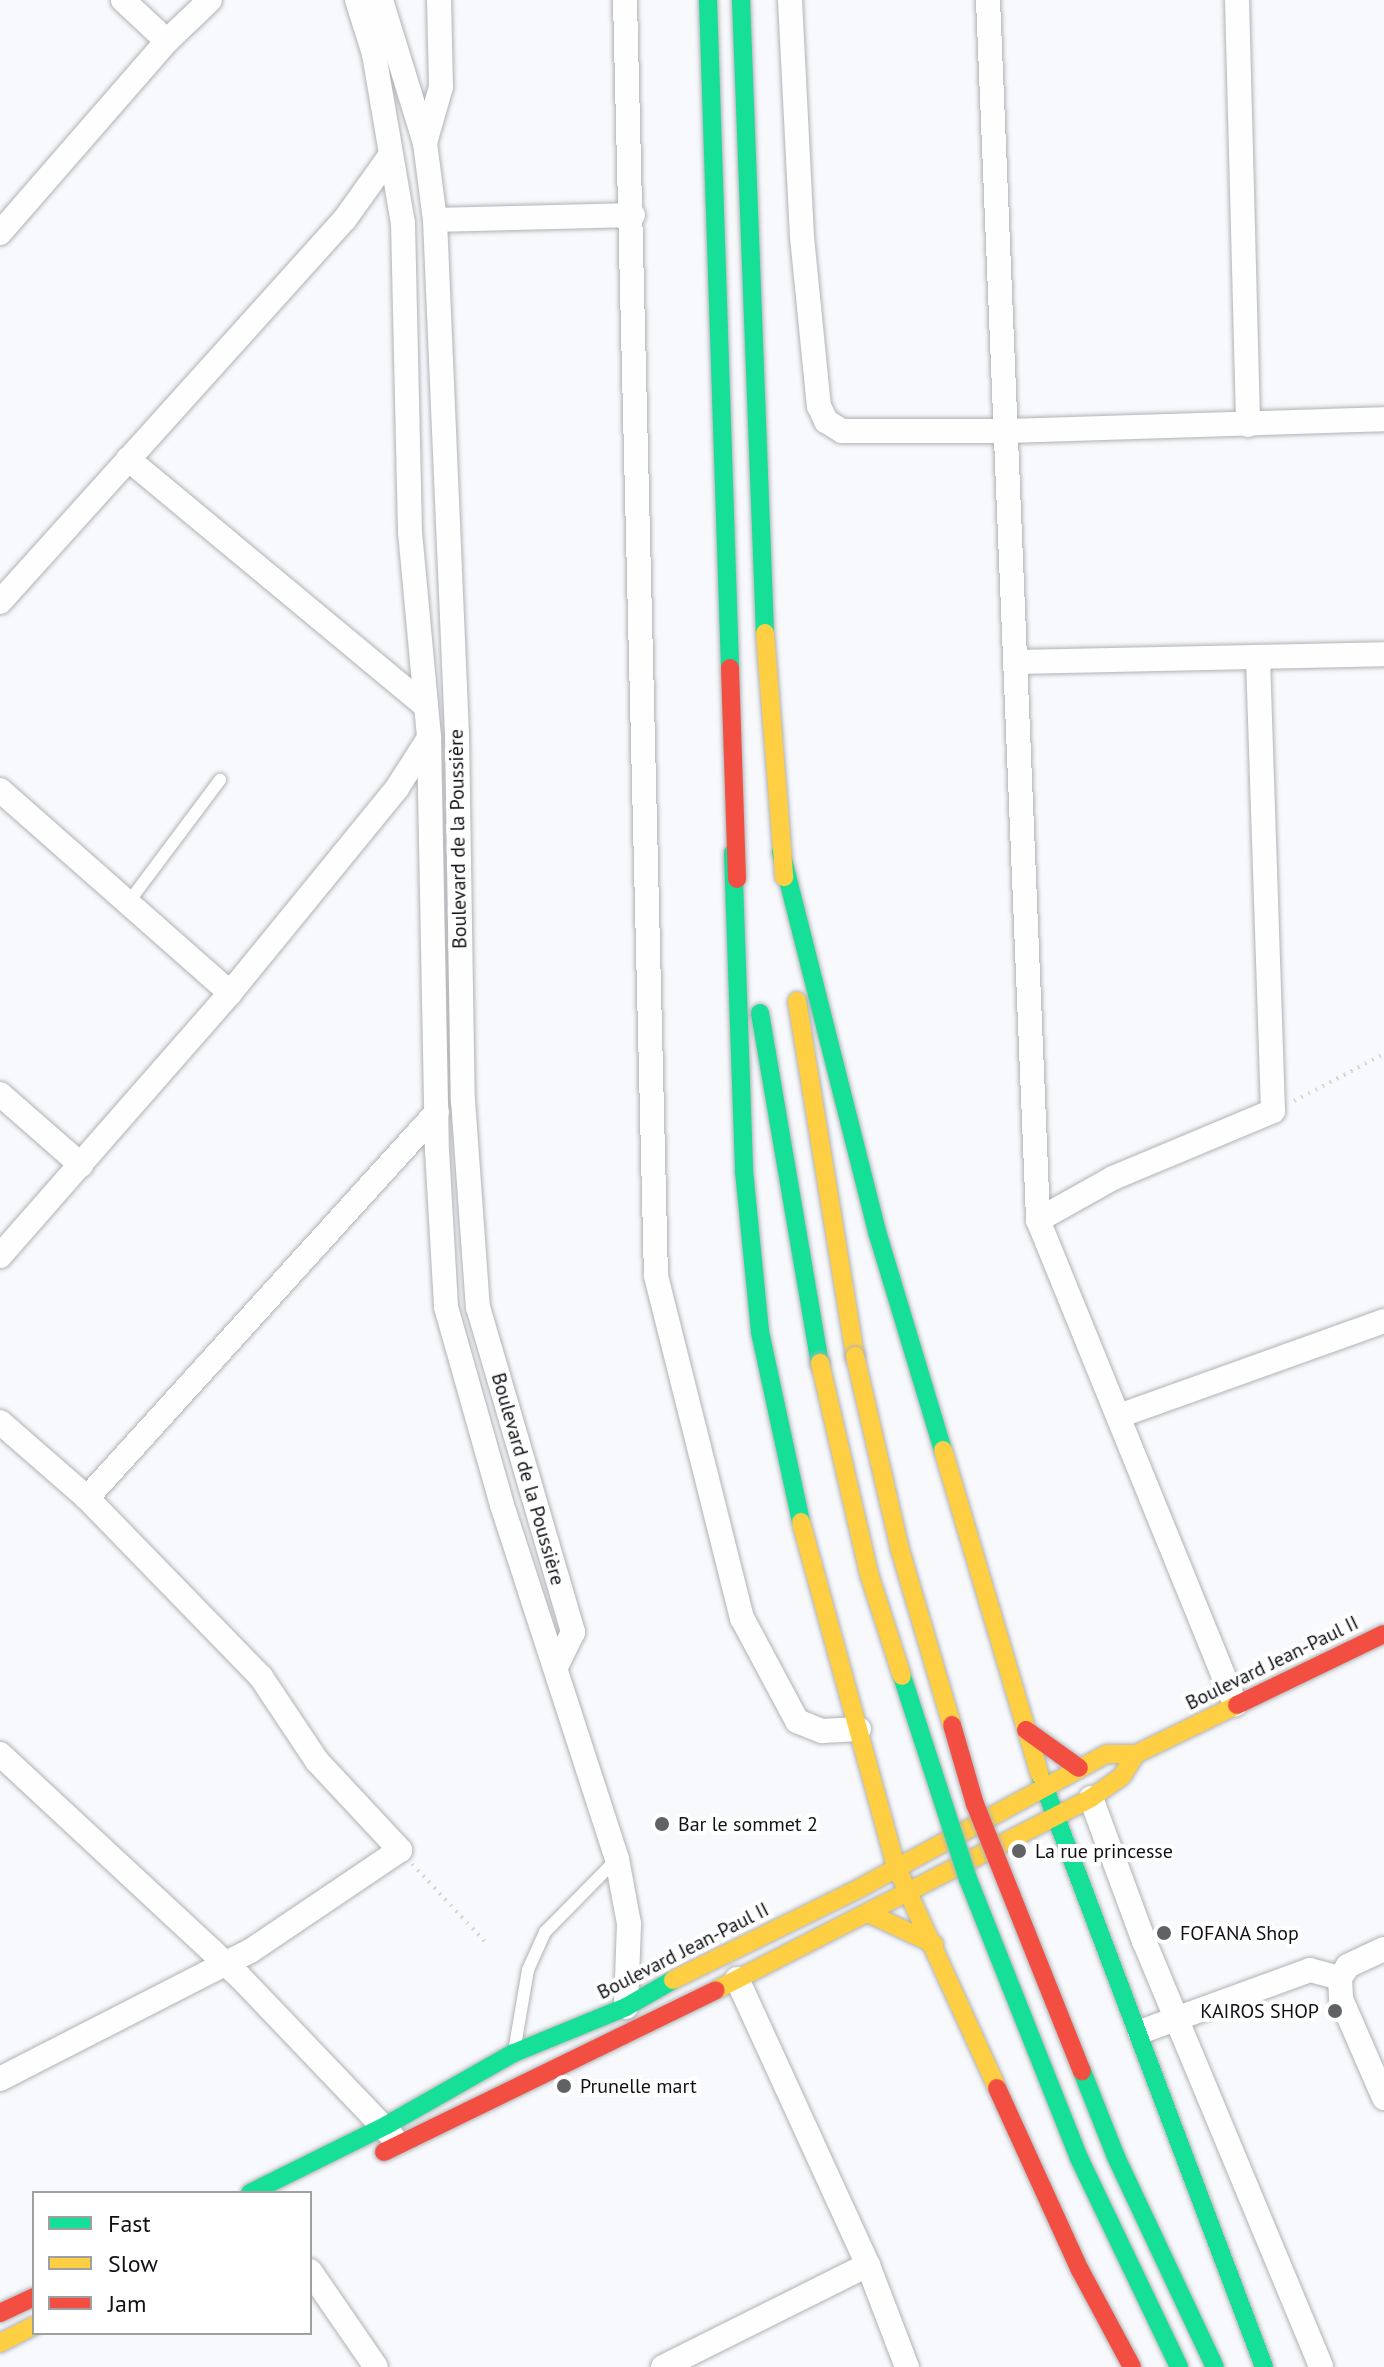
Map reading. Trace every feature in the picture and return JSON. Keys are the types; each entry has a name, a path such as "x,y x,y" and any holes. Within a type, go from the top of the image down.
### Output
{"main road":[{"path":"708,0 744,1171 760,1332 812,1575 859,1729 896,1866 1080,2270 1132,2367"},
{"path":"741,0 766,659 781,852 801,1035 855,1356 905,1568 975,1804 1116,2157 1215,2367"},
{"path":"781,852 878,1235 1053,1817 1140,2032 1264,2367"},
{"path":"733,853 820,1363 869,1574 963,1864 1061,2115 1179,2367"},
{"name":"Boulevard Jean-Paul II","path":"370,2159 393,2135 514,2053 626,2007 1045,1791 1107,1754 1136,1754 1384,1634"},
{"path":"1026,1730 1079,1768"},
{"name":"Boulevard Jean-Paul II","path":"255,2191 393,2135 737,1979 870,1914 1091,1798 1122,1776 1136,1754"},
{"path":"870,1914 934,1944"},
{"path":"0,2313 32,2298"},
{"path":"0,2343 32,2327"}],"street":[{"path":"123,0 167,41"},
{"path":"1,229 167,41 210,0"},
{"name":"Boulevard de la Poussière","path":"357,0 374,54 390,156 399,175 403,223 410,532 429,738 437,1112 446,1307 502,1505 617,1859 629,1924 626,2007"},
{"name":"Boulevard de la Poussière","path":"381,0 425,143 435,220 457,734 463,1100 478,1307 573,1632 556,1667"},
{"path":"425,143 441,87 439,0"},
{"path":"625,0 633,215 656,1276 742,1618 797,1721 822,1731 859,1729"},
{"path":"790,0 802,237 819,406 826,421 842,431 1008,431 1384,419"},
{"path":"988,0 1038,1220 1235,1704"},
{"path":"1237,0 1248,425"},
{"path":"0,602 345,219 390,156"},
{"path":"435,220 633,215"},
{"path":"128,459 426,706"},
{"path":"1017,662 1384,654"},
{"path":"1038,1220 1113,1178 1273,1111 1258,657"},
{"path":"0,1256 230,993 397,788 429,738 457,734"},
{"path":"0,790 230,993"},
{"path":"0,1094 81,1165"},
{"path":"87,1498 437,1112"},
{"path":"1119,1416 1384,1321"},
{"path":"0,1422 87,1498 261,1677 317,1761 400,1850 225,1964 0,2079"},
{"path":"0,1754 225,1964 393,2135"},
{"path":"1091,1798 1177,2018 1321,2367"},
{"path":"1384,1949 1348,1966 1340,1978 1341,1999 1384,2098"},
{"path":"1140,2032 1310,1970 1340,1978"},
{"path":"737,1979 868,2265 907,2367"},
{"path":"663,2367 868,2265"},
{"path":"312,2274 376,2367"}],"lane":[{"path":"128,903 220,780"},
{"path":"514,2053 528,1970 545,1932 617,1859"}],"path":[{"path":"1273,1111 1384,1054"},
{"path":"400,1850 487,1944"}],"traffic: fast":[{"path":"708,0 730,668"},
{"path":"741,0 765,633"},
{"path":"781,852 878,1235 943,1450"},
{"path":"733,853 744,1171 760,1332 801,1522"},
{"path":"760,1013 820,1363"},
{"path":"902,1676 968,1879 1078,2156 1179,2367"},
{"path":"1040,1775 1264,2367"},
{"path":"254,2191 387,2125 514,2053 626,2007 673,1980"},
{"path":"1082,2071 1116,2157 1215,2367"}],"traffic: slow":[{"path":"765,633 784,877"},
{"path":"797,1001 855,1356"},
{"path":"855,1356 901,1553 952,1725"},
{"path":"820,1363 869,1574 902,1676"},
{"path":"943,1450 1040,1775"},
{"path":"801,1522 896,1866 997,2088"},
{"path":"673,1980 858,1889 1107,1754 1136,1754 1237,1705"},
{"path":"716,1990 1091,1798 1122,1776 1136,1754"},
{"path":"870,1914 934,1944"},
{"path":"0,2343 32,2327"}],"traffic: jam":[{"path":"730,668 737,879"},
{"path":"1237,1705 1384,1634"},
{"path":"952,1725 975,1804 1082,2071"},
{"path":"1026,1730 1079,1768"},
{"path":"384,2152 716,1990"},
{"path":"997,2088 1080,2270 1132,2367"},
{"path":"0,2313 32,2298"}],"place":[{"name":"Bar le sommet 2","path":"662,1824"},
{"name":"La rue princesse","path":"1019,1851"},
{"name":"FOFANA Shop","path":"1164,1933"},
{"name":"KAIROS SHOP","path":"1335,2011"},
{"name":"Prunelle mart","path":"564,2086"}]}
